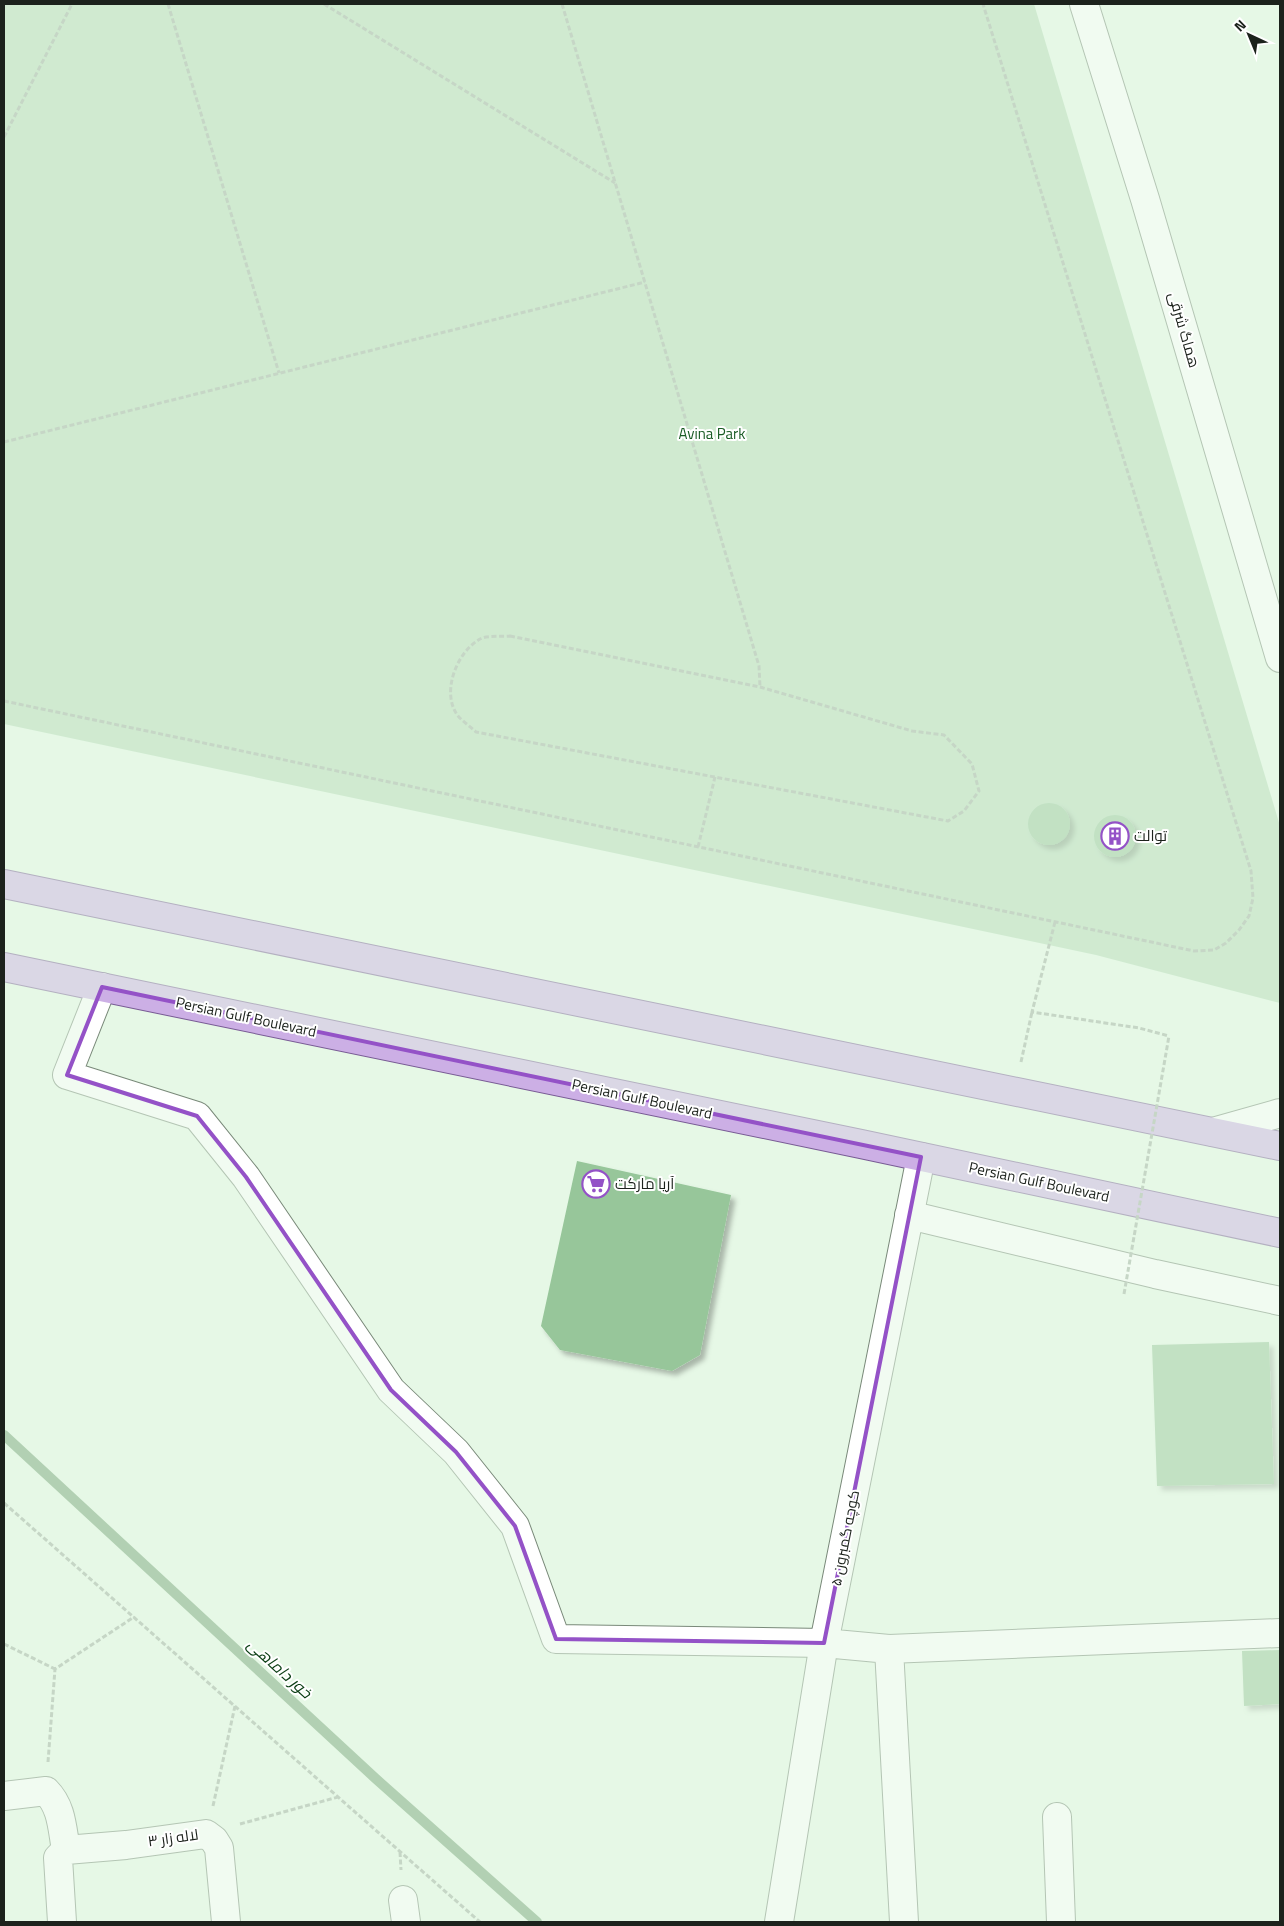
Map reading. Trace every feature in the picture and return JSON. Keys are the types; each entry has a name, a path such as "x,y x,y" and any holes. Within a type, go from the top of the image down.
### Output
{"main road":[{"path":"4,884 1280,1146"},
{"name":"Persian Gulf Boulevard","path":"4,967 921,1156 1280,1233"}],"street":[{"name":"هماگ شرقی","path":"1084,4 1145,199 1280,658"},
{"path":"102,987 67,1075 197,1116 246,1177 391,1390 456,1452 515,1526 556,1640 824,1643 889,1649 1280,1633"},
{"path":"1213,1132 1280,1113"},
{"name":"کوچه گمبرون ۵","path":"779,1922 824,1643 921,1156"},
{"path":"909,1215 1155,1274 1280,1301"},
{"path":"889,1649 904,1922"},
{"path":"4,1796 46,1790 55,1800 59,1810 62,1858 62,1922"},
{"path":"1057,1817 1061,1922"},
{"name":"لاله زار ۳","path":"62,1858 206,1834 214,1840 219,1848 226,1922"}],"path":[{"path":"4,137 72,4"},
{"path":"168,4 279,373"},
{"path":"324,4 616,183"},
{"path":"562,4 759,666 760,687"},
{"path":"4,701 1194,951 1214,950 1226,944 1249,916 1252,898 1251,871 983,4"},
{"path":"4,442 645,282"},
{"path":"510,636 760,687 912,731 944,735 972,764 979,791 964,811 948,821 476,732 456,714 451,699 452,681 461,658 481,638 510,636"},
{"path":"698,847 715,777"},
{"path":"1014,1091 1032,1012 1056,922"},
{"path":"1032,1012 1139,1028 1169,1036 1124,1294"},
{"path":"4,1503 480,1922"},
{"path":"55,1670 134,1617"},
{"path":"4,1644 55,1670"},
{"path":"46,1790 55,1670"},
{"path":"235,1706 206,1834 338,1797"}],"highlighted area":[{"path":"102,987 921,1157 824,1643 556,1639 515,1526 456,1452 391,1390 246,1177 197,1116 67,1075"}],"green space":[{"name":"Avina Park","path":"4,4 1034,4 1280,826 1280,1003 1096,955 4,724"}],"building":[{"path":"1053,803 1061,806 1067,812 1070,824 1067,836 1061,842 1045,845 1037,842 1031,836 1028,820 1031,812 1037,806"},
{"name":"توالت","path":"1119,815 1127,818 1133,824 1136,836 1133,848 1127,854 1111,857 1103,854 1097,848 1094,832 1097,824 1103,818"},
{"path":"577,1161 731,1195 700,1355 672,1371 560,1350 541,1326"},
{"path":"1269,1342 1274,1484 1157,1486 1152,1345"},
{"path":"1280,1650 1280,1704 1244,1706 1242,1651"}],"waterway":[{"name":"خور داماهی","path":"4,1435 375,1778 537,1922"}],"place":[{"name":"توالت","path":"1115,836"},
{"name":"آریا مارکت","path":"596,1184"}]}
